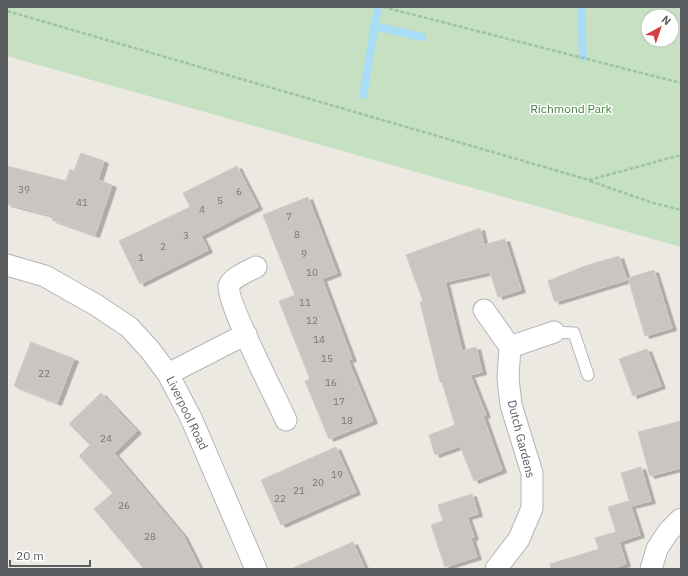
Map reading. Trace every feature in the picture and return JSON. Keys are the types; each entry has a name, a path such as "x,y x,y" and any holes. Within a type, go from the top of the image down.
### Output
{"street":[{"name":"Liverpool Road","path":"7,265 45,276 96,305 129,327 150,350 168,374 191,418 256,569"},
{"path":"256,267 232,280 229,285 230,295 246,334 286,420"},
{"path":"484,310 510,347 554,332"},
{"path":"168,374 246,334"},
{"name":"Dutch Gardens","path":"496,569 518,540 532,508 532,473 511,405 508,378 510,347"},
{"path":"651,569 657,550 668,532 681,519"}],"lane":[{"path":"554,332 574,333 588,375"}],"path":[{"path":"383,7 681,83"},
{"path":"7,11 589,180 650,202 681,210"},
{"path":"589,180 681,155"}],"green space":[{"name":"Richmond Park","path":"7,7 681,7 681,247 7,56"}],"building":[{"path":"81,153 104,161 98,180 112,185 95,235 52,220 54,216 7,204 7,166 66,181 70,169 74,171"},
{"path":"237,166 258,207 201,236 208,250 140,284 119,241 190,207 183,193"},
{"path":"308,197 337,273 322,279 352,359 348,360 373,421 329,439 305,381 310,379 279,301 295,295 263,215"},
{"path":"480,228 484,245 505,239 521,290 498,297 490,272 445,282 462,351 476,347 482,372 470,375 486,415 483,416 502,470 474,481 460,446 435,455 429,435 455,425 442,382 440,382 420,302 423,301 406,255"},
{"path":"619,256 627,280 555,302 548,281 585,266"},
{"path":"654,270 672,328 645,336 628,278"},
{"path":"31,342 74,359 57,403 14,386"},
{"path":"647,349 661,386 633,396 619,359"},
{"path":"101,393 137,431 114,453 183,535 200,569 144,569 94,509 113,493 79,456 90,445 69,424"},
{"path":"681,421 681,468 650,476 638,432"},
{"path":"336,447 356,492 281,525 261,480"},
{"path":"641,467 651,501 631,506 621,473"},
{"path":"472,494 478,514 467,517 474,537 471,539 477,557 445,567 431,525 443,521 438,505"},
{"path":"629,501 640,535 619,542 626,564 611,569 551,569 550,564 599,549 595,538 616,532 608,507"},
{"path":"353,542 365,569 291,569"}],"waterway":[{"path":"363,95 378,7"},
{"path":"581,7 583,57"},
{"path":"374,26 422,37"}]}
